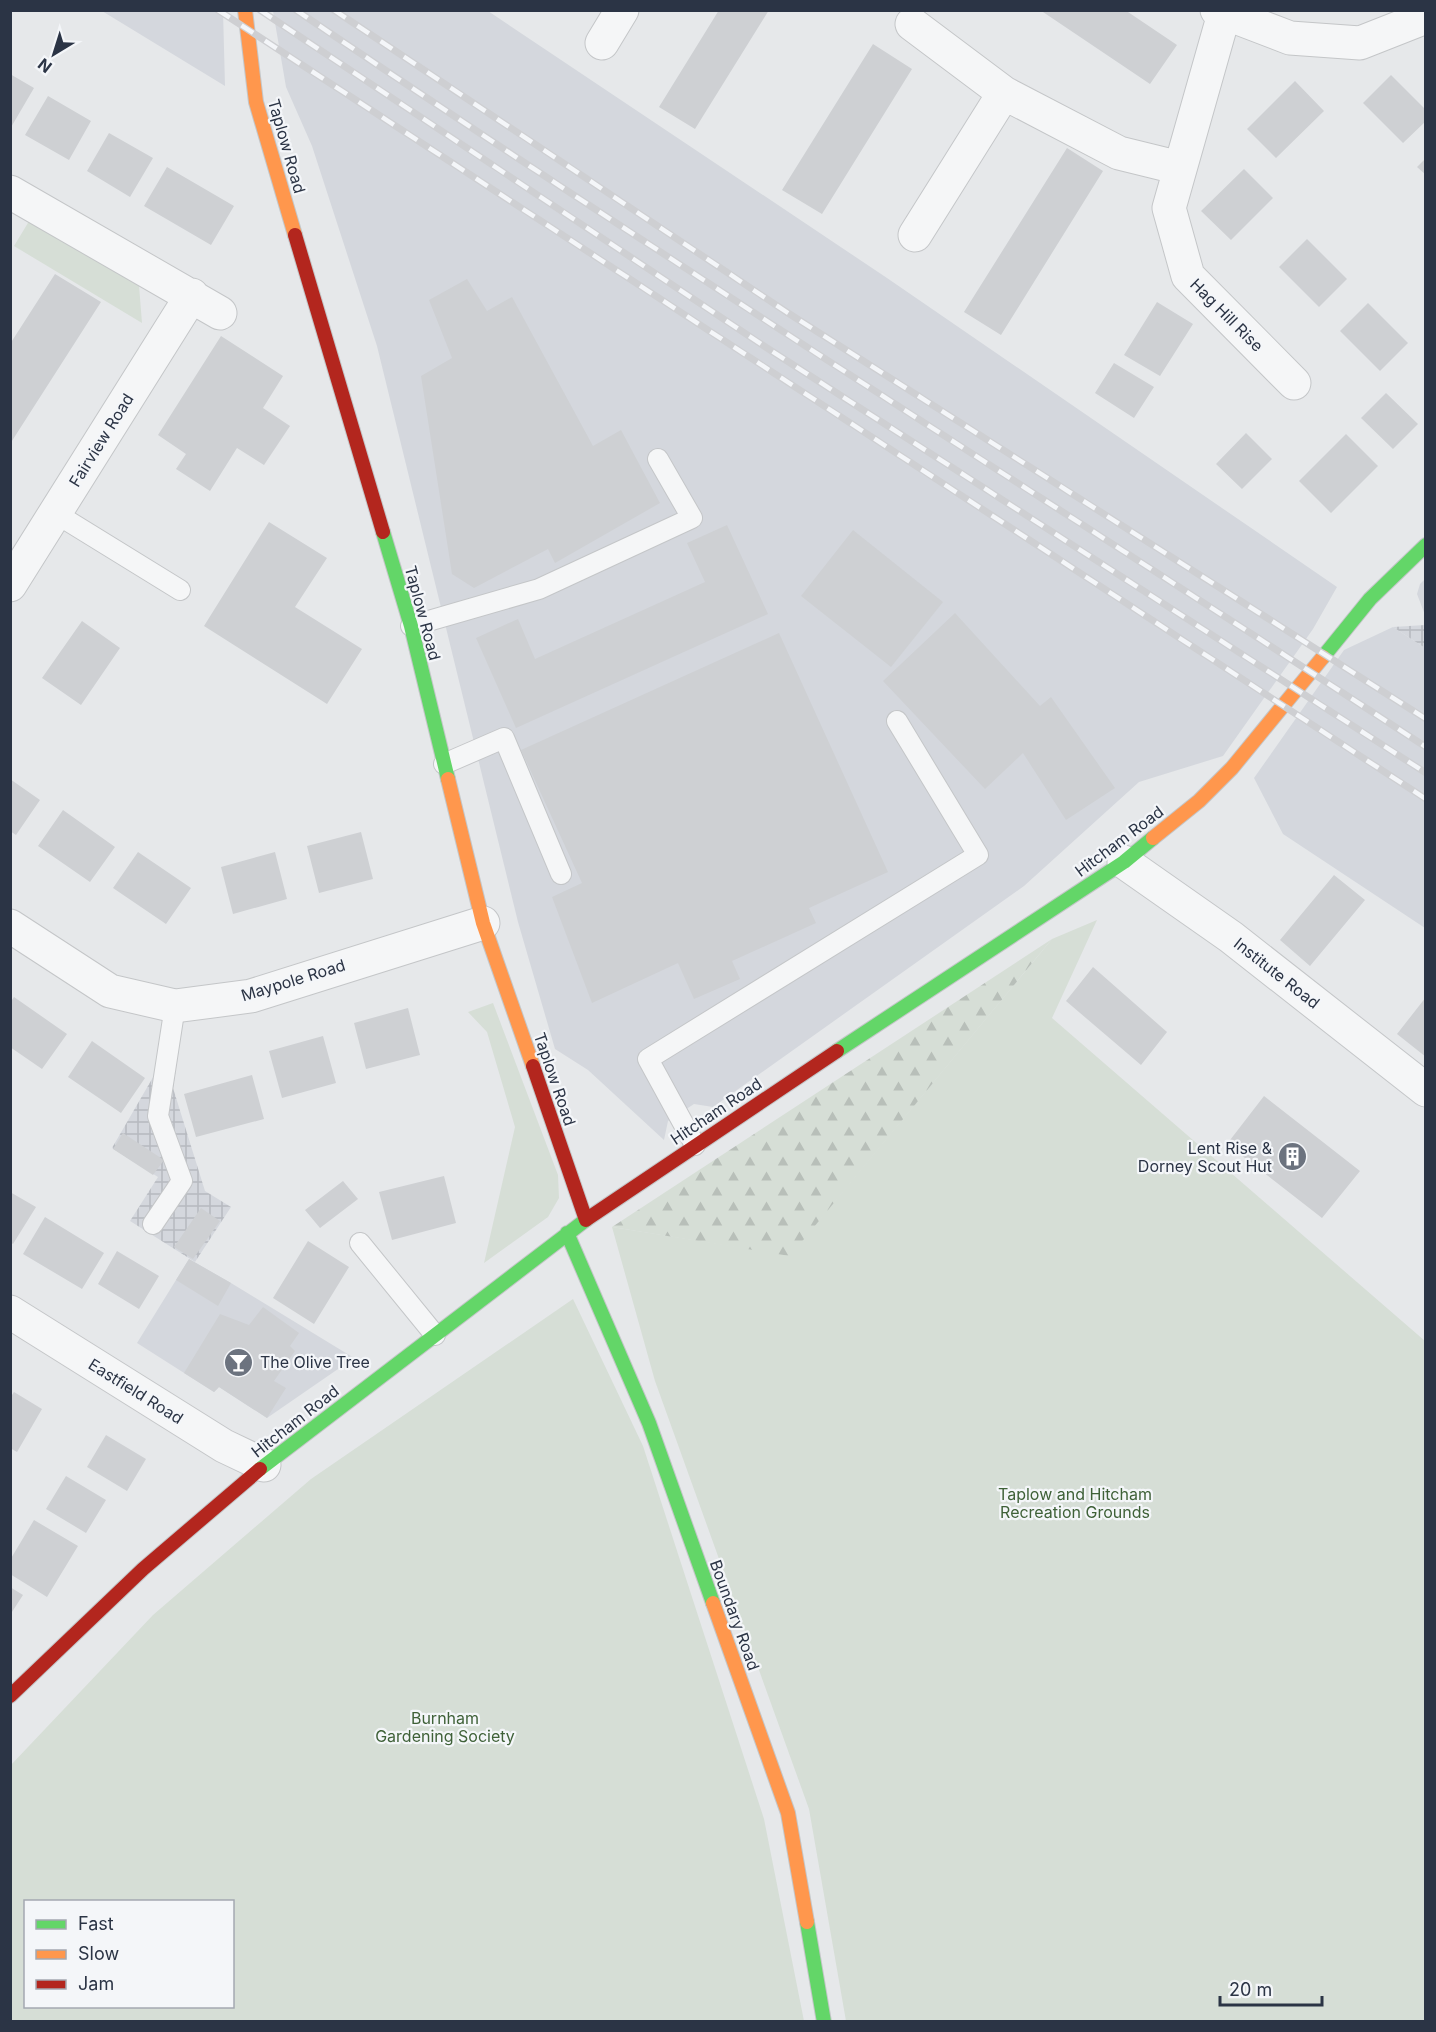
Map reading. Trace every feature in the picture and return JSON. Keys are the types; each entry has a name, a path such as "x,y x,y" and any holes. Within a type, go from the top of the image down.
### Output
{"street":[{"name":"Taplow Road","path":"244,10 256,102 411,626 483,923 586,1220"},
{"path":"602,43 622,10"},
{"name":"Hag Hill Rise","path":"1294,382 1188,276 1169,208 1220,12 1290,38 1360,43 1425,18"},
{"path":"912,24 1004,93 1119,153 1180,168"},
{"path":"915,235 1004,93"},
{"path":"10,192 220,313"},
{"name":"Fairview Road","path":"10,585 192,295"},
{"name":"Hitcham Road","path":"10,1696 143,1569 264,1465 567,1233 695,1145 1124,862 1217,785 1370,599 1425,545"},
{"name":"Institute Road","path":"1124,862 1231,937 1425,1090"},
{"name":"Maypole Road","path":"10,926 110,991 175,1006 251,996 483,923"},
{"name":"Boundary Road","path":"567,1233 649,1423 788,1813 824,2022"},
{"name":"Eastfield Road","path":"10,1312 224,1446 264,1465"}],"lane":[{"path":"411,626 539,589 672,526 692,519 658,459"},
{"path":"56,513 180,590"},
{"path":"695,1145 648,1059 978,855 897,722"},
{"path":"444,764 504,738 561,874"},
{"path":"153,1224 182,1181 158,1116 175,1006"},
{"path":"360,1242 435,1335"}],"shaded area":[{"path":"102,11 223,11 225,86"},
{"path":"273,11 488,11 887,278 1337,587 1313,629 1223,756 1139,782 1024,886 713,1107 694,1104 668,1121 664,1140 588,1070 555,1049 518,922 377,346 312,146 286,87"},
{"path":"1425,579 1425,615 1417,594 1420,584"},
{"path":"1425,625 1425,648 1393,627"},
{"path":"1393,627 1425,648 1425,928 1283,834 1254,778 1344,650"},
{"path":"164,1025 182,1029 173,1088 205,1191 231,1207 195,1262 130,1221 158,1177 112,1148 156,1072"},
{"path":"189,1259 354,1358 267,1418 219,1387 214,1392 137,1343"}],"green space":[{"path":"34,213 138,273 142,323 14,246"},
{"name":"Taplow and Hitcham Recreation Grounds","path":"1097,920 1052,1018 1425,1341 1425,2021 846,2021 809,1809 655,1381 612,1227 790,1255 1052,939"},
{"path":"1052,939 790,1256 612,1227"},
{"path":"493,1003 558,1175 559,1198 548,1217 484,1263 515,1127 487,1032 468,1012"},
{"name":"Burnham Gardening Society","path":"573,1299 643,1446 764,1819 804,2021 11,2021 10,1766 153,1615 311,1479"}],"building":[{"path":"719,10 769,10 695,129 659,107"},
{"path":"1040,10 1125,10 1177,45 1150,84"},
{"path":"873,44 912,69 822,214 782,190"},
{"path":"10,74 34,88 10,129"},
{"path":"1391,75 1426,110 1426,121 1403,143 1363,103"},
{"path":"1295,81 1324,111 1276,158 1247,129"},
{"path":"48,96 91,121 69,160 25,135"},
{"path":"109,133 153,158 130,197 87,171"},
{"path":"1067,148 1103,171 1001,335 964,312"},
{"path":"1426,158 1426,175 1417,167"},
{"path":"167,167 234,206 211,245 144,206"},
{"path":"1244,169 1273,198 1231,240 1201,211"},
{"path":"1307,239 1347,279 1319,307 1279,267"},
{"path":"55,274 101,302 10,444 10,344"},
{"path":"467,279 487,311 512,297 593,446 621,430 660,503 555,563 548,549 474,588 452,574 421,376 452,358 429,300"},
{"path":"1157,302 1193,324 1160,376 1124,355"},
{"path":"1368,303 1408,343 1380,371 1340,331"},
{"path":"221,336 283,376 263,408 290,426 264,465 237,448 210,491 176,469 186,454 158,435"},
{"path":"1114,363 1154,387 1134,418 1095,393"},
{"path":"1386,393 1418,424 1393,449 1361,418"},
{"path":"1246,433 1272,459 1242,489 1216,464"},
{"path":"1346,434 1378,466 1331,513 1299,481"},
{"path":"269,522 327,558 295,607 362,649 327,704 204,626"},
{"path":"727,525 768,614 516,728 476,638 518,619 535,659 705,582 687,543"},
{"path":"853,530 943,602 891,667 801,596"},
{"path":"955,613 1040,706 1051,697 1115,788 1066,820 1023,753 985,789 883,681"},
{"path":"82,621 120,648 81,705 42,678"},
{"path":"779,633 888,872 809,908 816,923 732,961 740,979 694,999 678,963 592,1003 552,897 582,883 521,750"},
{"path":"10,779 40,800 16,835 10,831"},
{"path":"63,810 115,847 90,882 38,846"},
{"path":"361,832 373,879 319,893 307,846"},
{"path":"138,852 191,888 166,924 113,888"},
{"path":"275,852 287,899 233,914 221,867"},
{"path":"1334,875 1365,900 1310,966 1280,940"},
{"path":"1093,967 1167,1032 1141,1065 1066,1001"},
{"path":"14,997 67,1034 42,1069 10,1047 10,1003"},
{"path":"1426,997 1426,1057 1397,1034"},
{"path":"408,1008 420,1055 366,1069 354,1023"},
{"path":"323,1036 336,1083 282,1098 269,1051"},
{"path":"92,1041 145,1078 121,1113 68,1077"},
{"path":"252,1075 264,1119 196,1137 184,1094"},
{"name":"Lent Rise & Dorney Scout Hut","path":"1264,1096 1360,1171 1322,1218 1227,1144"},
{"path":"123,1133 164,1160 153,1175 113,1149"},
{"path":"444,1176 456,1223 392,1240 379,1192"},
{"path":"343,1181 358,1199 320,1228 305,1210"},
{"path":"10,1192 36,1207 13,1244 10,1242"},
{"path":"201,1208 220,1221 193,1259 174,1247"},
{"path":"45,1217 104,1253 82,1289 23,1254"},
{"path":"308,1241 349,1267 314,1324 273,1298"},
{"path":"117,1251 159,1276 139,1309 98,1284"},
{"path":"189,1259 231,1283 218,1306 176,1280"},
{"name":"The Olive Tree","path":"263,1307 299,1333 290,1346 295,1351 274,1381 286,1388 267,1418 219,1387 214,1392 184,1373 220,1314 249,1325"},
{"path":"14,1392 42,1409 17,1452 10,1448 10,1398"},
{"path":"106,1435 146,1459 127,1491 87,1467"},
{"path":"66,1476 106,1500 86,1533 46,1509"},
{"path":"34,1520 78,1546 47,1597 10,1574 10,1560"},
{"path":"10,1587 23,1595 10,1615"}],"railway":[{"path":"218,10 1426,799"},
{"path":"260,10 767,348 1426,773"},
{"path":"296,10 576,197 1426,747"},
{"path":"334,10 788,313 1426,719"}],"traffic: fast":[{"path":"383,532 411,626 448,779"},
{"path":"1323,657 1370,599 1426,545"},
{"path":"837,1051 1124,862 1153,838"},
{"path":"260,1469 587,1219"},
{"path":"567,1233 649,1423 713,1603"},
{"path":"807,1922 824,2022"}],"traffic: slow":[{"path":"245,10 256,102 295,235"},
{"path":"1153,838 1199,801 1232,768 1323,657"},
{"path":"448,779 483,923 533,1066"},
{"path":"713,1603 788,1813 807,1922"}],"traffic: jam":[{"path":"295,235 383,532"},
{"path":"587,1219 837,1051"},
{"path":"533,1066 586,1220"},
{"path":"10,1696 143,1569 260,1469"}],"place":[{"name":"Lent Rise & Dorney Scout Hut","path":"1293,1157"},
{"name":"The Olive Tree","path":"239,1362"}]}
